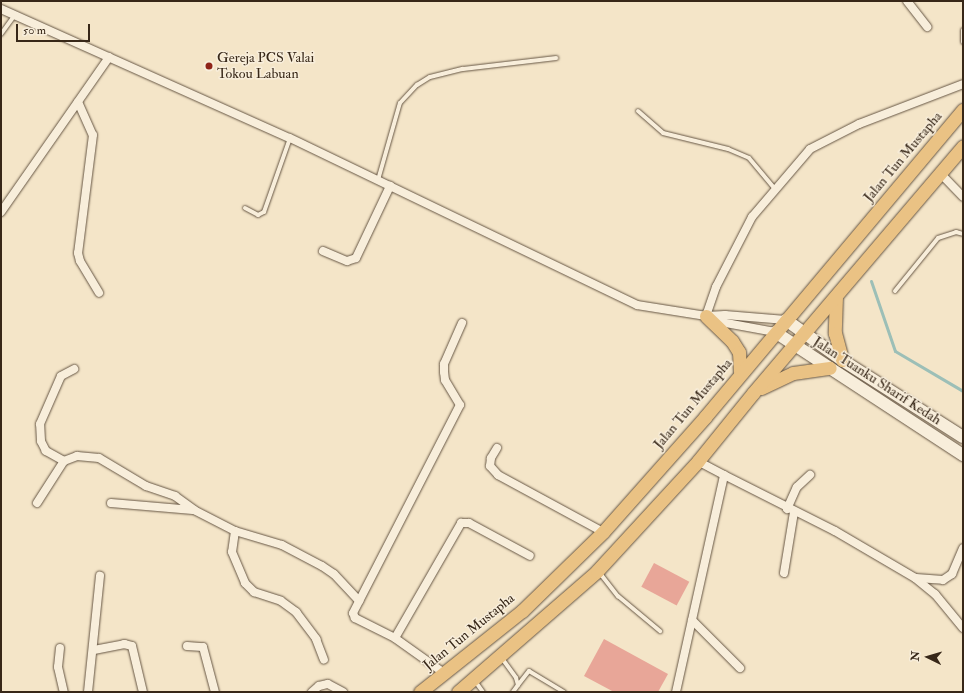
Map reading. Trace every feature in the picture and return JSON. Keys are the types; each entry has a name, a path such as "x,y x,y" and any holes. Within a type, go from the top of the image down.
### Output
{"main road":[{"name":"Jalan Tun Mustapha","path":"420,692 522,611 603,532 830,270 963,110"},
{"path":"458,692 474,680 597,571 698,461 753,392 838,292 864,264 963,146"},
{"path":"838,292 835,333 842,360"},
{"path":"706,316 732,341 739,352 740,374"},
{"name":"Jalan Tuanku Sharif Kedah","path":"786,320 805,332 842,360 963,437"},
{"name":"Jalan Tuanku Sharif Kedah","path":"775,332 963,455"},
{"path":"753,392 793,373 830,368"}],"street":[{"path":"908,1 927,27"},
{"path":"1,9 290,138 638,305 706,316 725,315 786,320"},
{"path":"1,212 109,57"},
{"path":"706,316 716,287 752,217 774,188 810,149 826,138 963,84"},
{"path":"78,102 93,135 78,253 80,261 99,293"},
{"path":"940,173 963,197"},
{"path":"323,251 347,260 356,258 390,186"},
{"path":"706,316 723,324 775,332"},
{"path":"444,673 395,638 355,618 353,613 460,406 444,372 444,364 462,323"},
{"path":"64,461 46,451 41,441 40,424 61,376 74,369"},
{"path":"497,448 491,458 490,466 498,474 603,532"},
{"path":"37,503 64,461 77,456 99,458 146,486 175,496 194,510 235,531 282,546 322,566 334,574 359,601"},
{"path":"698,461 790,510 835,531 916,578 935,594 963,628"},
{"path":"676,692 724,475"},
{"path":"784,573 790,510 797,487 810,475"},
{"path":"111,503 194,510"},
{"path":"395,638 461,523 469,523 530,556"},
{"path":"235,531 232,552 245,583 254,592 281,601 296,612 316,639 324,660"},
{"path":"916,578 943,580 952,574 963,548"},
{"path":"88,692 94,650 100,576"},
{"path":"692,620 740,668"},
{"path":"94,650 127,644 132,646 144,692"},
{"path":"187,646 203,647 216,692"},
{"path":"60,648 58,667 64,692"},
{"path":"312,692 319,686 328,684 342,692"}],"lane":[{"path":"1,34 15,15"},
{"path":"963,30 963,42"},
{"path":"378,180 400,103 417,84 430,77 463,69 556,58"},
{"path":"638,111 663,133 728,149 749,158 774,188"},
{"path":"245,208 258,216 264,212 290,138"},
{"path":"895,291 938,238 956,232 963,234"},
{"path":"597,571 618,596 660,631"},
{"path":"501,656 518,685"},
{"path":"513,692 529,671 564,692"},
{"path":"474,680 483,692"}],"building":[{"path":"654,563 689,582 677,606 641,587"},
{"path":"604,639 668,674 658,692 614,692 584,676"}],"waterway":[{"path":"871,281 895,351 963,391"}],"place":[{"name":"Gereja PCS Valai Tokou Labuan","path":"209,66"}]}
